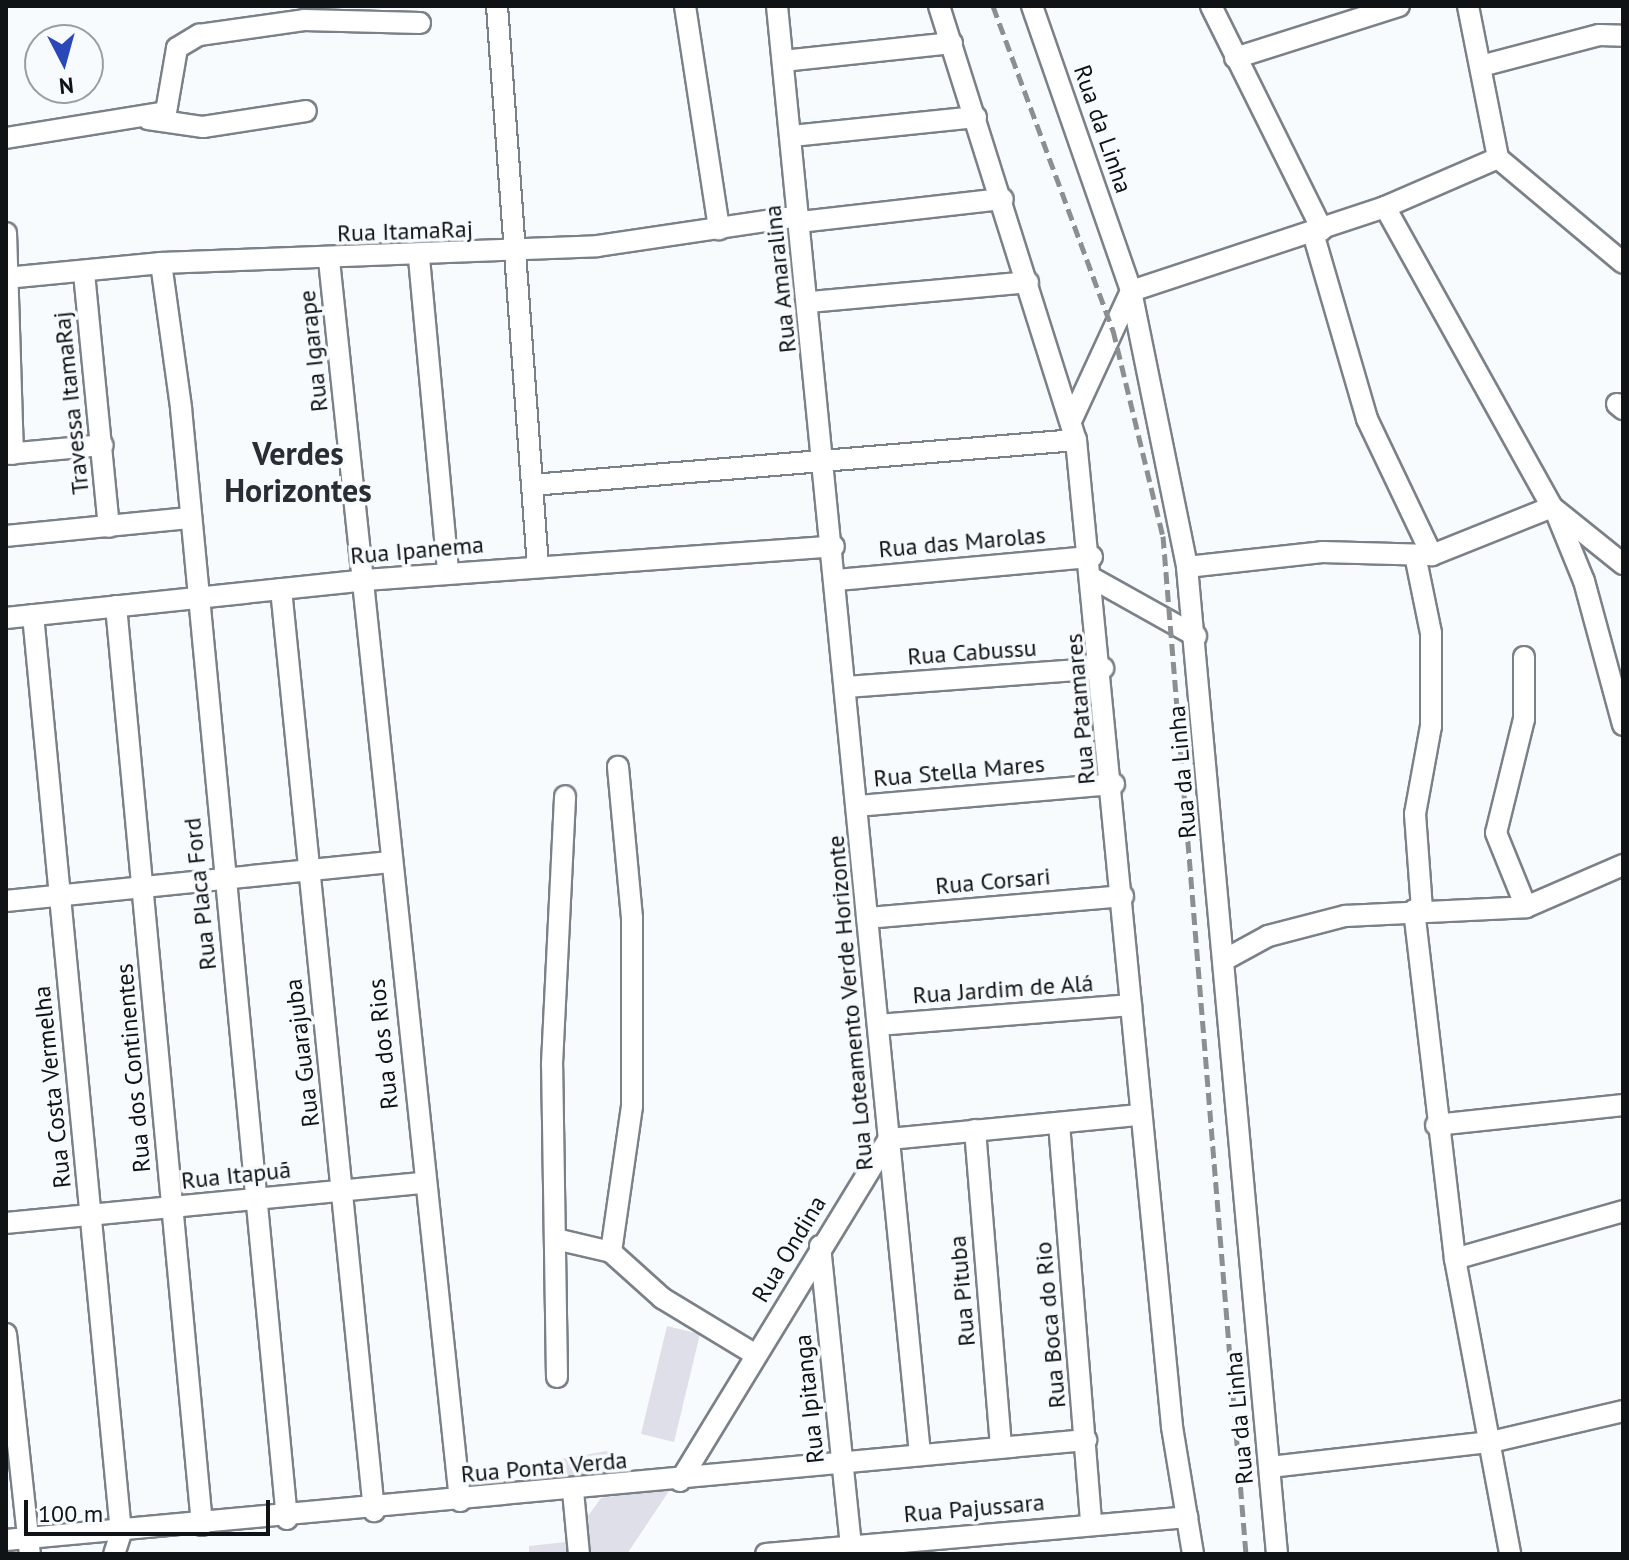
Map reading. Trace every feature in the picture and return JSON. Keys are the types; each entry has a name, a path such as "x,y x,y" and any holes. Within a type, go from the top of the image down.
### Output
{"street":[{"path":"497,6 538,567"},
{"path":"685,6 719,229"},
{"name":"Rua Amaralina","path":"777,6 834,546"},
{"name":"Rua Patamares","path":"939,6 1003,199 1074,430 1092,557 1103,668 1140,1115 1172,1427 1193,1554"},
{"name":"Rua da Linha","path":"1032,6 1131,291 1187,567 1226,959 1277,1554"},
{"path":"1211,6 1318,232 1367,419 1423,555 1431,633 1431,726 1415,814 1418,910 1436,1125 1455,1259 1510,1554"},
{"path":"1235,58 1399,6"},
{"path":"1468,6 1498,158 1623,263"},
{"path":"6,138 141,118 172,104 175,54 187,38 304,20 420,23"},
{"path":"1481,66 1599,35 1623,36"},
{"path":"783,61 952,43"},
{"path":"141,118 203,127 306,111"},
{"path":"792,136 976,117"},
{"path":"532,485 825,465 1074,430 1131,291 1318,232 1498,158"},
{"name":"Rua ItamaRaj","path":"8,278 84,273 161,263 419,258 514,252 1003,199"},
{"path":"1385,207 1554,509 1584,581 1623,725"},
{"path":"6,233 10,454 103,445"},
{"path":"419,258 448,573"},
{"name":"Rua Igarape","path":"329,260 365,580"},
{"name":"Rua Placa Ford","path":"161,263 197,596 223,879 260,1199 287,1519"},
{"name":"Travessa ItamaRaj","path":"84,273 109,527"},
{"path":"810,302 1028,282"},
{"path":"1187,567 1322,552 1423,555 1554,509"},
{"path":"1554,509 1623,564"},
{"path":"6,536 189,518"},
{"name":"Rua Ipanema","path":"6,618 365,580 834,546"},
{"name":"Rua Loteamento Verde Horizonte","path":"834,546 920,1455"},
{"name":"Rua das Marolas","path":"837,580 1092,557"},
{"path":"1094,579 1196,636"},
{"name":"Rua dos Rios","path":"365,580 390,862 460,1501"},
{"name":"Rua Guarajuba","path":"281,589 307,871 344,1190 374,1511"},
{"name":"Rua dos Continentes","path":"116,606 202,1525"},
{"name":"Rua Costa Vermelha","path":"33,615 121,1533 114,1554"},
{"path":"1524,657 1524,719 1496,833 1526,907"},
{"name":"Rua Cabussu","path":"846,687 1103,668"},
{"path":"611,1252 632,1106 632,918 618,767"},
{"name":"Rua Stella Mares","path":"857,806 1114,784"},
{"path":"557,1377 560,1240 552,1064 565,796"},
{"path":"6,901 390,862"},
{"path":"1226,959 1314,923 1418,910 1526,907 1623,865"},
{"name":"Rua Corsari","path":"867,918 1123,896"},
{"name":"Rua Jardim de Alá","path":"878,1025 1131,1005"},
{"path":"1436,1125 1623,1105"},
{"path":"889,1139 1140,1115"},
{"name":"Rua Boca do Rio","path":"1059,1123 1091,1523"},
{"name":"Rua Pituba","path":"975,1130 1001,1447"},
{"name":"Rua Ondina","path":"680,1481 820,1246 889,1139"},
{"name":"Rua Itapuã","path":"6,1223 424,1183"},
{"path":"1455,1259 1623,1211"},
{"path":"560,1240 611,1252 662,1298 756,1355"},
{"name":"Rua Ipitanga","path":"820,1246 851,1546"},
{"path":"6,1334 20,1544"},
{"path":"1270,1467 1491,1442 1623,1411"},
{"name":"Rua Ponta Verda","path":"20,1544 1086,1440"},
{"path":"573,1491 579,1554"},
{"name":"Rua Pajussara","path":"766,1554 1091,1523 1187,1517"}],"building":[{"path":"667,1326 700,1334 674,1442 641,1434"},
{"path":"613,1450 617,1473 539,1484 536,1463"},
{"path":"671,1488 627,1554 591,1554 588,1516 601,1498"},
{"path":"566,1542 567,1554 529,1554 529,1546"}],"railway":[{"path":"993,6 1113,330 1163,536 1246,1554"}],"district":[{"name":"Verdes Horizontes","path":"298,472"}]}
